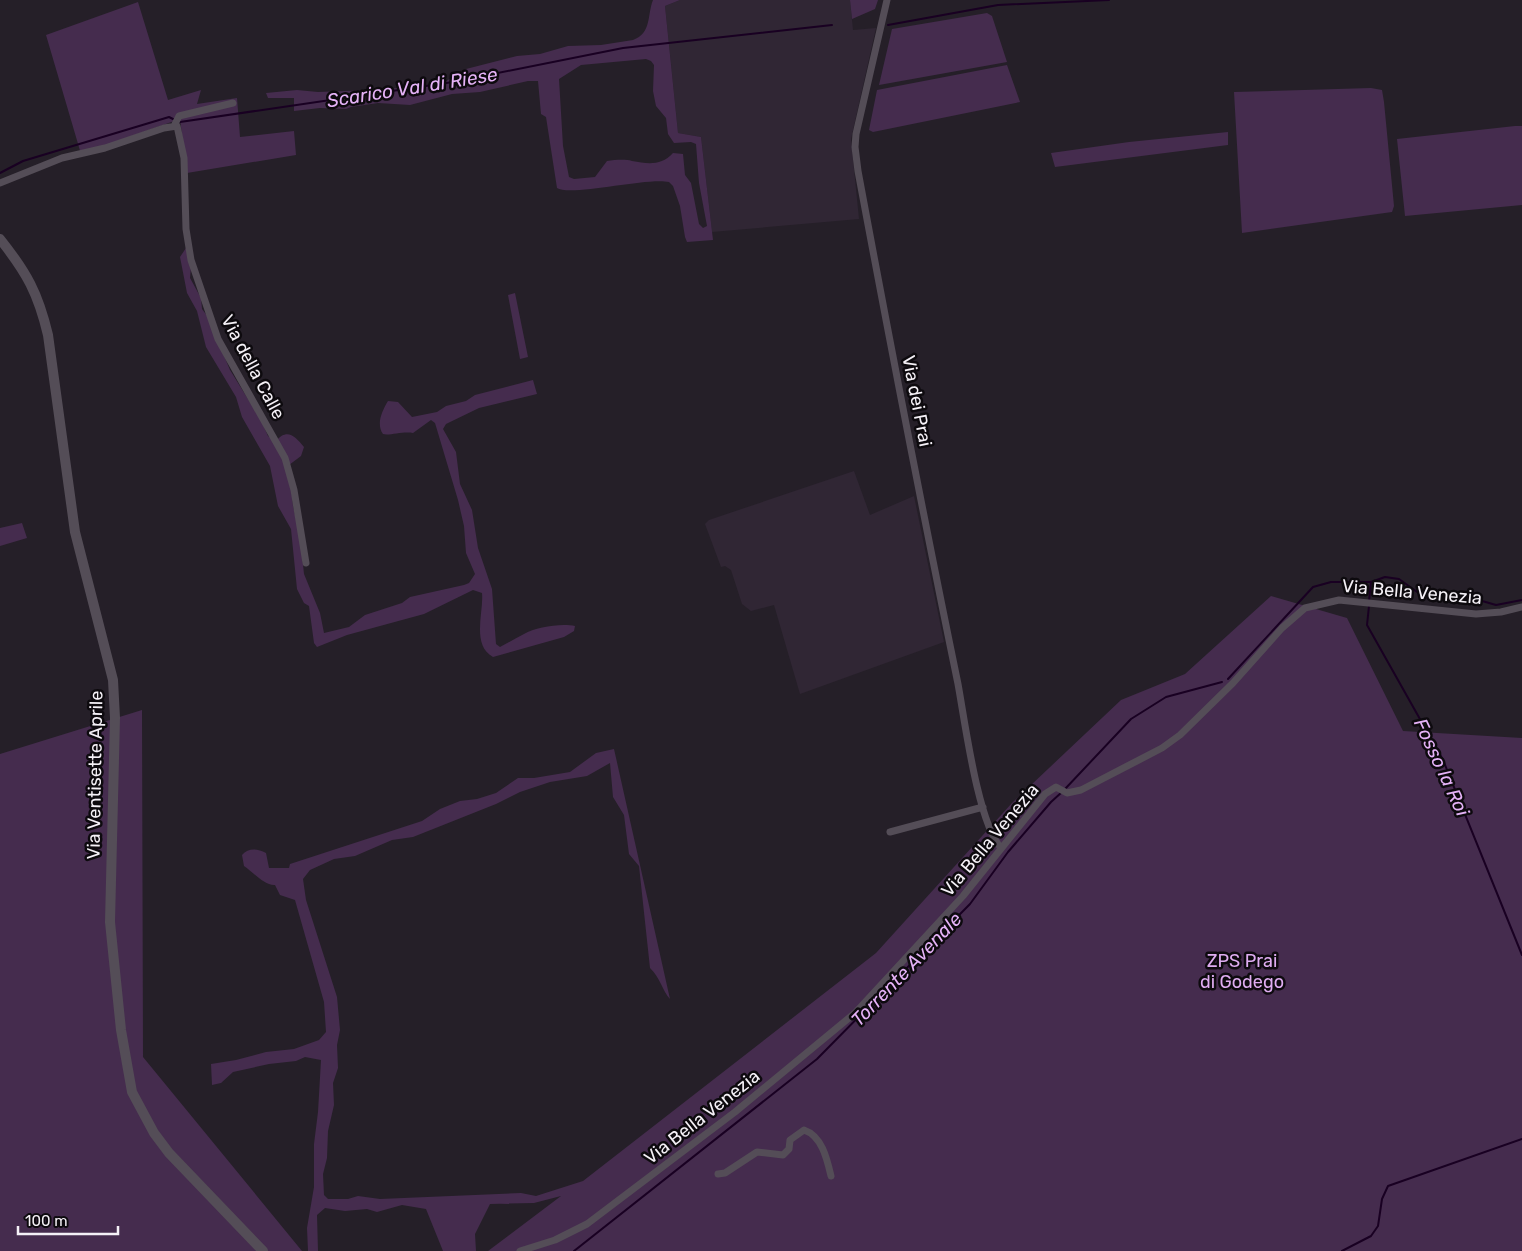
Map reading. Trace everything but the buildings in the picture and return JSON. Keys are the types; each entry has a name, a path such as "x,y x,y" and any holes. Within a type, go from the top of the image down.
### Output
{"main road":[{"name":"Via Ventisette Aprile","path":"0,239 32,284 41,306 48,335 75,532 113,680 115,718 110,922 121,1030 132,1092 154,1133 169,1153 262,1251"}],"street":[{"name":"Via dei Prai","path":"887,0 855,147 916,476 983,807 993,838 1001,848"},
{"path":"0,183 55,161 106,148 174,126 179,116 233,103"},
{"name":"Via della Calle","path":"174,126 178,126 184,158 186,229 191,260 218,339 285,458 294,490 306,563"},
{"name":"Via Bella Venezia","path":"520,1251 555,1240 586,1224 741,1107 855,1013 963,896 1050,789 1074,792 1081,790 1162,748 1180,735 1233,683 1282,628 1306,608 1330,601 1370,603 1476,614 1522,608"},
{"path":"890,832 983,807"},
{"path":"718,1174 725,1173 757,1152 783,1155 789,1149 790,1140 804,1130 810,1132 820,1144 831,1176"}],"shaded area":[{"path":"680,0 850,0 853,30 876,28 851,139 859,219 712,232 701,137 678,133 665,6"},
{"path":"854,471 870,515 914,496 944,642 800,694 774,605 751,611 742,604 731,570 725,566 721,567 705,524 709,520"}],"green space":[{"path":"653,0 680,0 665,6 678,133 701,137 713,240 687,242 680,206 673,186 669,182 644,182 577,190 557,188 546,117 541,114 538,81 528,81 480,92 452,94 410,105 378,103 346,109 320,108 294,111 294,98 268,98 266,93 297,90 318,92 371,90 443,83 466,69 517,56 540,54 568,46 601,45 633,40 639,37 646,28","holes":["646,59 654,65 653,91 656,106 666,118 668,134 674,143 691,142 696,144 699,183 707,226 703,228 699,224 691,183 685,175 683,154 673,153 664,160 654,163 623,160 607,161 595,177 574,179 569,177 563,146 559,79 581,65"]},
{"path":"850,0 878,0 875,9 852,19"},
{"path":"138,2 168,100 201,90 197,104 237,98 240,137 294,131 296,155 187,173 188,182 180,119 81,154 46,35"},
{"path":"987,13 992,16 1007,62 879,85 892,29"},
{"path":"1007,65 1020,102 873,132 869,130 877,90"},
{"path":"1371,88 1382,90 1394,206 1392,212 1242,233 1234,92"},
{"path":"1522,126 1522,205 1405,216 1397,139"},
{"path":"1228,132 1228,145 1055,167 1051,153 1129,142"},
{"path":"186,248 192,255 190,278 201,298 202,309 208,317 230,370 261,420 268,436 276,441 284,435 291,435 304,447 301,456 289,465 293,506 300,536 304,574 320,613 324,633 349,627 365,615 402,603 410,597 464,585 469,583 475,574 466,553 464,526 458,500 435,423 431,420 413,433 383,434 380,422 388,401 398,402 412,417 437,412 446,406 466,401 475,395 533,380 537,394 479,408 446,424 443,429 456,452 460,484 472,510 478,548 492,589 496,644 500,647 535,629 549,626 575,626 574,631 564,637 493,657 486,652 480,636 482,593 473,590 424,614 347,635 317,647 314,643 309,606 304,603 297,589 291,529 278,506 270,466 242,417 236,397 206,347 197,311 187,293 180,257"},
{"path":"515,293 528,357 520,359 508,295"},
{"path":"22,523 27,538 0,546 0,528"},
{"name":"ZPS Prai di Godego","path":"1271,596 1347,618 1403,731 1522,738 1522,1251 488,1251 561,1196 534,1203 490,1204 475,1234 476,1251 443,1251 426,1209 402,1205 377,1212 367,1209 345,1211 325,1208 317,1215 318,1251 308,1251 307,1228 314,1187 314,1144 321,1060 305,1057 296,1061 269,1064 233,1072 221,1083 212,1085 211,1064 266,1052 294,1049 319,1040 326,1032 324,1002 295,900 280,895 275,885 263,881 244,866 242,855 244,853 253,849 259,850 266,853 269,868 289,868 290,864 422,821 440,809 460,801 477,799 496,793 518,778 534,778 570,772 596,753 614,749 670,999 650,968 639,866 629,854 624,815 613,797 610,763 587,776 550,782 520,792 496,804 413,837 392,840 355,856 334,859 310,870 303,879 306,900 337,997 340,1030 337,1045 338,1068 333,1083 334,1105 328,1131 327,1158 323,1174 324,1195 328,1199 348,1199 358,1196 380,1199 521,1193 536,1196 583,1181 876,953 1012,803 1121,700 1185,674"},
{"path":"142,710 143,1057 302,1251 0,1251 0,754"}],"waterway":[{"name":"Scarico Val di Riese","path":"888,25 998,5 1109,0"},
{"name":"Scarico Val di Riese","path":"180,122 453,82 623,48 832,25"},
{"name":"Scarico Val di Riese","path":"0,173 23,161 169,117 175,120"},
{"name":"Torrente Avenale","path":"1228,679 1313,587 1331,582 1371,582 1385,577 1399,579 1420,594 1458,594 1496,605 1522,600"},
{"name":"Fosso la Roi","path":"1369,601 1371,582"},
{"name":"Fosso la Roi","path":"1369,606 1367,625 1443,760 1522,955"},
{"name":"Torrente Avenale","path":"1065,789 1131,719 1166,697 1222,682"},
{"name":"Torrente Avenale","path":"574,1251 817,1059 970,904 1008,852 1062,792"},
{"path":"1342,1251 1371,1236 1378,1226 1382,1199 1388,1186 1522,1139"}]}
